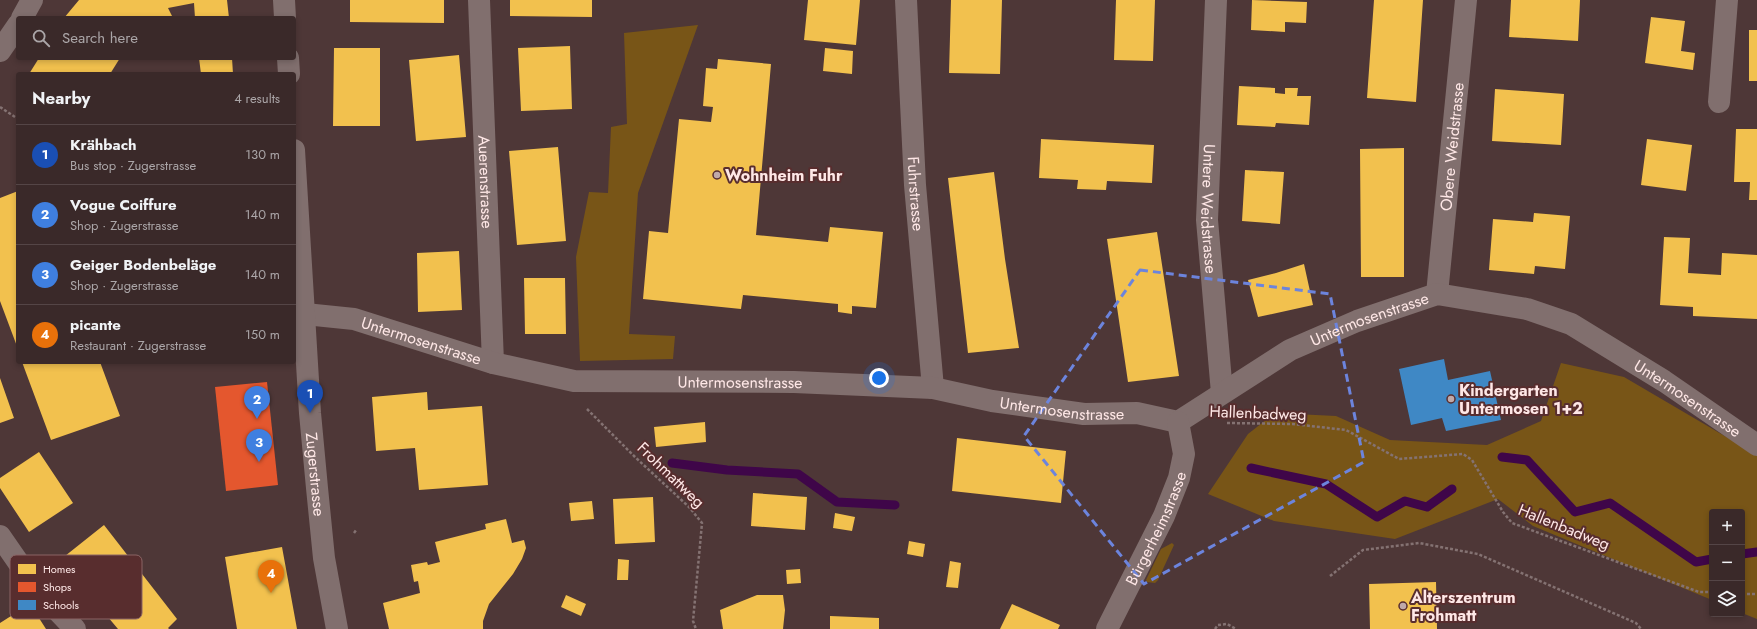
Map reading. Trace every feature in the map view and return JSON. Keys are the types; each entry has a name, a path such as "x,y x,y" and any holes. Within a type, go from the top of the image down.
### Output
{"street":[{"path":"23,16 32,0"},
{"path":"284,0 285,16"},
{"name":"Auerenstrasse","path":"479,0 492,363"},
{"name":"Fuhrstrasse","path":"906,0 915,186 933,388"},
{"name":"Untere Weidstrasse","path":"1216,0 1207,220 1222,393"},
{"name":"Obere Weidstrasse","path":"1437,294 1466,0"},
{"path":"1719,102 1727,0"},
{"path":"0,51 16,28"},
{"path":"288,60 289,72"},
{"name":"Zugerstrasse","path":"296,180 310,413 324,558 337,629"},
{"name":"Untermosenstrasse","path":"305,314 354,319 492,363 574,381 794,382 933,388 992,401 1084,414 1137,413 1178,422 1290,350 1357,321 1437,294 1527,309 1571,324 1664,381 1757,445"},
{"name":"Bürgerheimstrasse","path":"1107,629 1164,516 1179,478 1184,454 1178,422"},
{"path":"0,536 13,555"},
{"path":"65,619 75,629"}],"path":[{"path":"0,107 16,118"},
{"name":"Frohmattweg","path":"574,381 580,402 635,457 689,507 702,523 693,621 696,629"},
{"name":"Hallenbadweg","path":"1224,423 1294,424 1346,430 1399,459 1463,454 1472,460 1503,512 1512,523 1699,592 1709,592"},
{"path":"354,533 357,529"},
{"path":"1330,576 1363,550 1419,542 1478,554 1636,623 1641,629"},
{"path":"1745,594 1757,594"},
{"path":"1215,629 1218,625 1227,624 1236,629"}],"highlighted area":[{"path":"1140,270 1330,294 1364,462 1144,584 1024,436"}],"shaded area":[{"path":"698,25 638,193 629,334 675,336 673,359 580,361 576,257 589,192 608,193 611,127 627,124 624,33"},
{"path":"1561,363 1624,377 1757,455 1757,619 1745,614 1745,509 1709,509 1709,599 1533,526 1498,499 1395,539 1274,521 1208,494 1248,434 1275,413 1336,416 1390,440 1487,445 1541,421"},
{"path":"1172,543 1174,545 1158,580 1155,583 1147,582 1146,580 1161,549"}],"building: Homes":[{"path":"79,0 227,0 229,16 195,16 194,3 168,8 172,16 66,16"},
{"path":"350,0 444,0 444,23 350,22"},
{"path":"510,0 592,0 592,17 510,16"},
{"path":"808,0 860,0 856,45 804,40"},
{"path":"951,0 1002,0 1000,74 949,73"},
{"path":"1116,0 1155,0 1153,61 1114,60"},
{"path":"1252,0 1307,2 1306,23 1285,22 1285,32 1251,30"},
{"path":"1374,0 1423,0 1416,102 1367,98"},
{"path":"1511,0 1580,0 1578,41 1509,37"},
{"path":"1651,17 1685,21 1681,51 1695,53 1693,70 1645,63"},
{"path":"1749,30 1757,30 1757,81 1749,81"},
{"path":"570,46 572,109 521,111 518,48"},
{"path":"334,48 380,48 380,126 333,126"},
{"path":"825,48 853,51 852,74 823,71"},
{"path":"459,55 466,137 416,141 409,60"},
{"name":"Wohnheim Fuhr","path":"718,59 771,64 756,235 828,242 830,227 883,232 876,308 852,306 852,314 838,312 838,304 743,295 741,309 643,299 649,231 668,233 679,119 711,122 713,107 703,106 706,68 717,69"},
{"path":"38,60 119,60 111,72 30,72"},
{"path":"199,60 232,60 233,72 201,72"},
{"path":"1239,86 1275,88 1275,93 1285,94 1285,88 1298,88 1297,96 1311,96 1309,125 1276,123 1275,127 1237,125"},
{"path":"1495,89 1564,94 1561,145 1492,141"},
{"path":"1736,129 1757,129 1757,200 1749,200 1750,182 1734,182"},
{"path":"1041,139 1154,145 1152,183 1107,181 1106,190 1077,189 1078,180 1039,178"},
{"path":"1647,139 1692,145 1686,191 1641,185"},
{"path":"558,147 566,241 517,245 509,151"},
{"path":"1404,148 1404,277 1361,277 1360,149"},
{"path":"1245,170 1284,172 1280,224 1242,221"},
{"path":"994,172 1005,259 1019,348 968,353 948,178"},
{"path":"16,192 16,344 0,301 0,198"},
{"path":"1534,213 1570,216 1565,269 1535,266 1534,274 1489,270 1493,219 1533,222"},
{"path":"1157,232 1179,376 1128,382 1107,239"},
{"path":"1664,237 1690,238 1688,273 1721,275 1722,253 1757,255 1757,319 1693,316 1693,307 1660,305"},
{"path":"459,251 462,310 418,312 417,253"},
{"path":"1304,264 1313,305 1258,317 1248,280"},
{"path":"524,278 565,278 566,334 525,334"},
{"path":"23,364 101,364 120,416 51,440"},
{"path":"0,378 14,418 0,423"},
{"path":"427,392 428,410 482,406 488,485 419,490 415,448 376,451 372,397"},
{"path":"705,422 706,442 656,447 654,427"},
{"path":"957,438 1066,451 1061,503 952,491"},
{"path":"39,452 73,503 29,532 0,488 0,478"},
{"path":"753,493 807,497 805,530 751,526"},
{"path":"653,497 655,542 615,544 613,499"},
{"path":"592,501 594,519 571,521 569,503"},
{"path":"835,513 855,517 852,531 833,528"},
{"path":"506,519 512,543 524,540 526,548 522,559 513,574 489,604 483,621 483,629 389,629 383,603 420,593 418,581 414,582 411,565 427,562 428,565 440,562 435,542 486,529 485,524"},
{"path":"104,525 127,555 66,555"},
{"path":"909,541 925,544 923,557 907,554"},
{"path":"282,547 297,629 237,629 225,557"},
{"path":"618,559 629,560 628,580 617,580"},
{"path":"950,561 961,563 958,588 946,587"},
{"path":"800,569 801,583 787,584 786,570"},
{"path":"142,574 177,619 168,628 169,629 118,629 110,619 142,619"},
{"name":"Alterszentrum Frohmatt","path":"1436,582 1437,629 1370,629 1369,584"},
{"path":"566,595 586,604 581,616 561,607"},
{"path":"757,595 783,595 785,610 783,629 723,629 720,610"},
{"path":"1012,604 1060,625 1058,629 1000,629"},
{"path":"830,616 879,618 879,629 830,629"},
{"path":"10,617 10,619 40,619 46,629 0,629 0,623"}],"building: Shops":[{"path":"267,382 278,485 226,491 215,387"}],"building: Schools":[{"name":"Kindergarten Untermosen 1+2","path":"1444,359 1448,380 1490,371 1501,420 1446,431 1442,418 1411,425 1399,369"}],"waterway":[{"path":"1502,457 1527,460 1575,512 1610,503 1696,562 1709,560"},
{"path":"672,463 727,470 798,474 837,502 895,505"},
{"path":"1251,468 1326,484 1377,517 1405,501 1427,507 1452,489"},
{"path":"1745,554 1757,552"}],"place":[{"name":"Wohnheim Fuhr","path":"717,175"},
{"name":"Kindergarten Untermosen 1+2","path":"1451,399"},
{"name":"Krähbach","path":"310,413"},
{"name":"Vogue Coiffure","path":"257,419"},
{"name":"Geiger Bodenbeläge","path":"259,462"},
{"name":"picante","path":"271,593"},
{"name":"Alterszentrum Frohmatt","path":"1403,606"}]}
